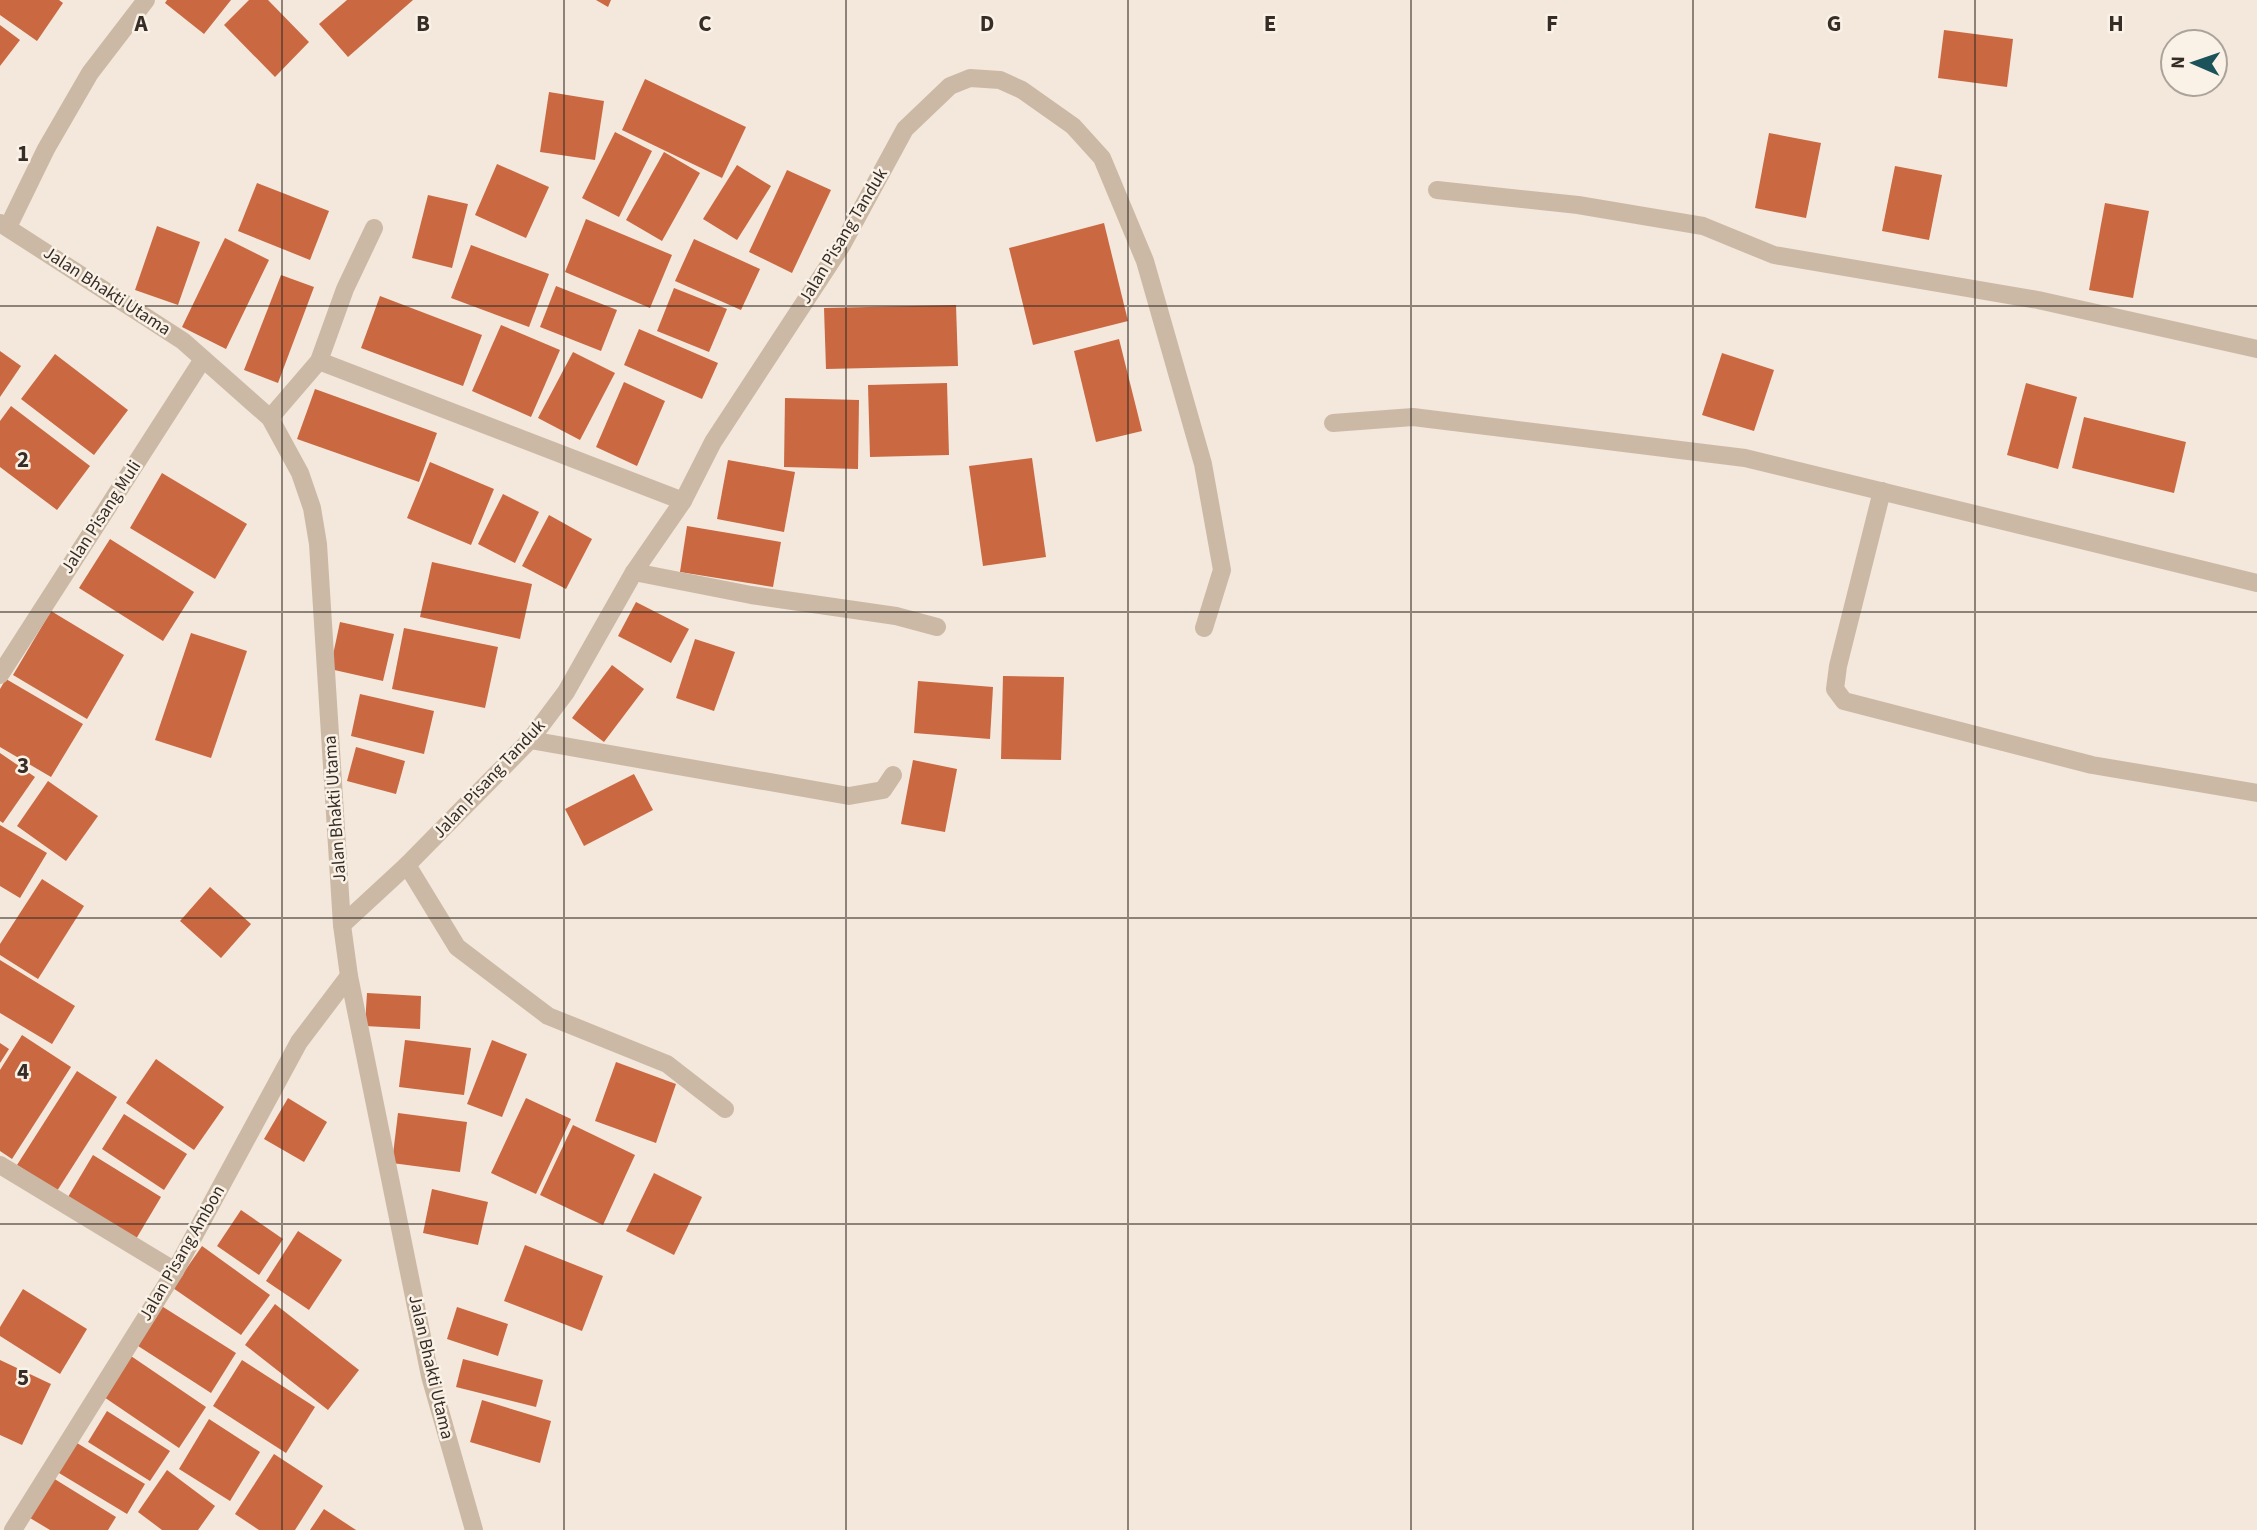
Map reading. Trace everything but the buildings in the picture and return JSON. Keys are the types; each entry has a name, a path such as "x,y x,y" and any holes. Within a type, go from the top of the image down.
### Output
{"street":[{"path":"4,225 90,74 146,0"},
{"name":"Jalan Pisang Tanduk","path":"342,925 407,865 530,740 566,692 634,572 683,501 713,442 842,245 905,129 950,86 970,78 1000,80 1022,90 1073,126 1102,158 1145,261 1203,464 1222,570 1204,628"},
{"path":"1437,190 1578,205 1703,226 1773,255 2038,300 2257,349"},
{"name":"Jalan Bhakti Utama","path":"4,225 183,341 270,418 300,473 312,508 318,544 342,925 349,976 430,1376 468,1526"},
{"path":"270,418 319,361 345,289 374,228"},
{"name":"Jalan Pisang Muli","path":"0,675 202,359"},
{"path":"319,361 683,501"},
{"path":"1333,423 1413,417 1745,458 2257,583"},
{"path":"1882,491 1838,666 1835,689 1844,701 2092,765 2257,793"},
{"path":"634,572 751,595 896,616 937,627"},
{"path":"530,740 849,796 883,790 893,775"},
{"path":"407,865 457,947 467,955 548,1016 667,1064 725,1109"},
{"name":"Jalan Pisang Ambon","path":"13,1530 175,1271 299,1042 349,976"},
{"path":"0,1165 175,1271"}]}
